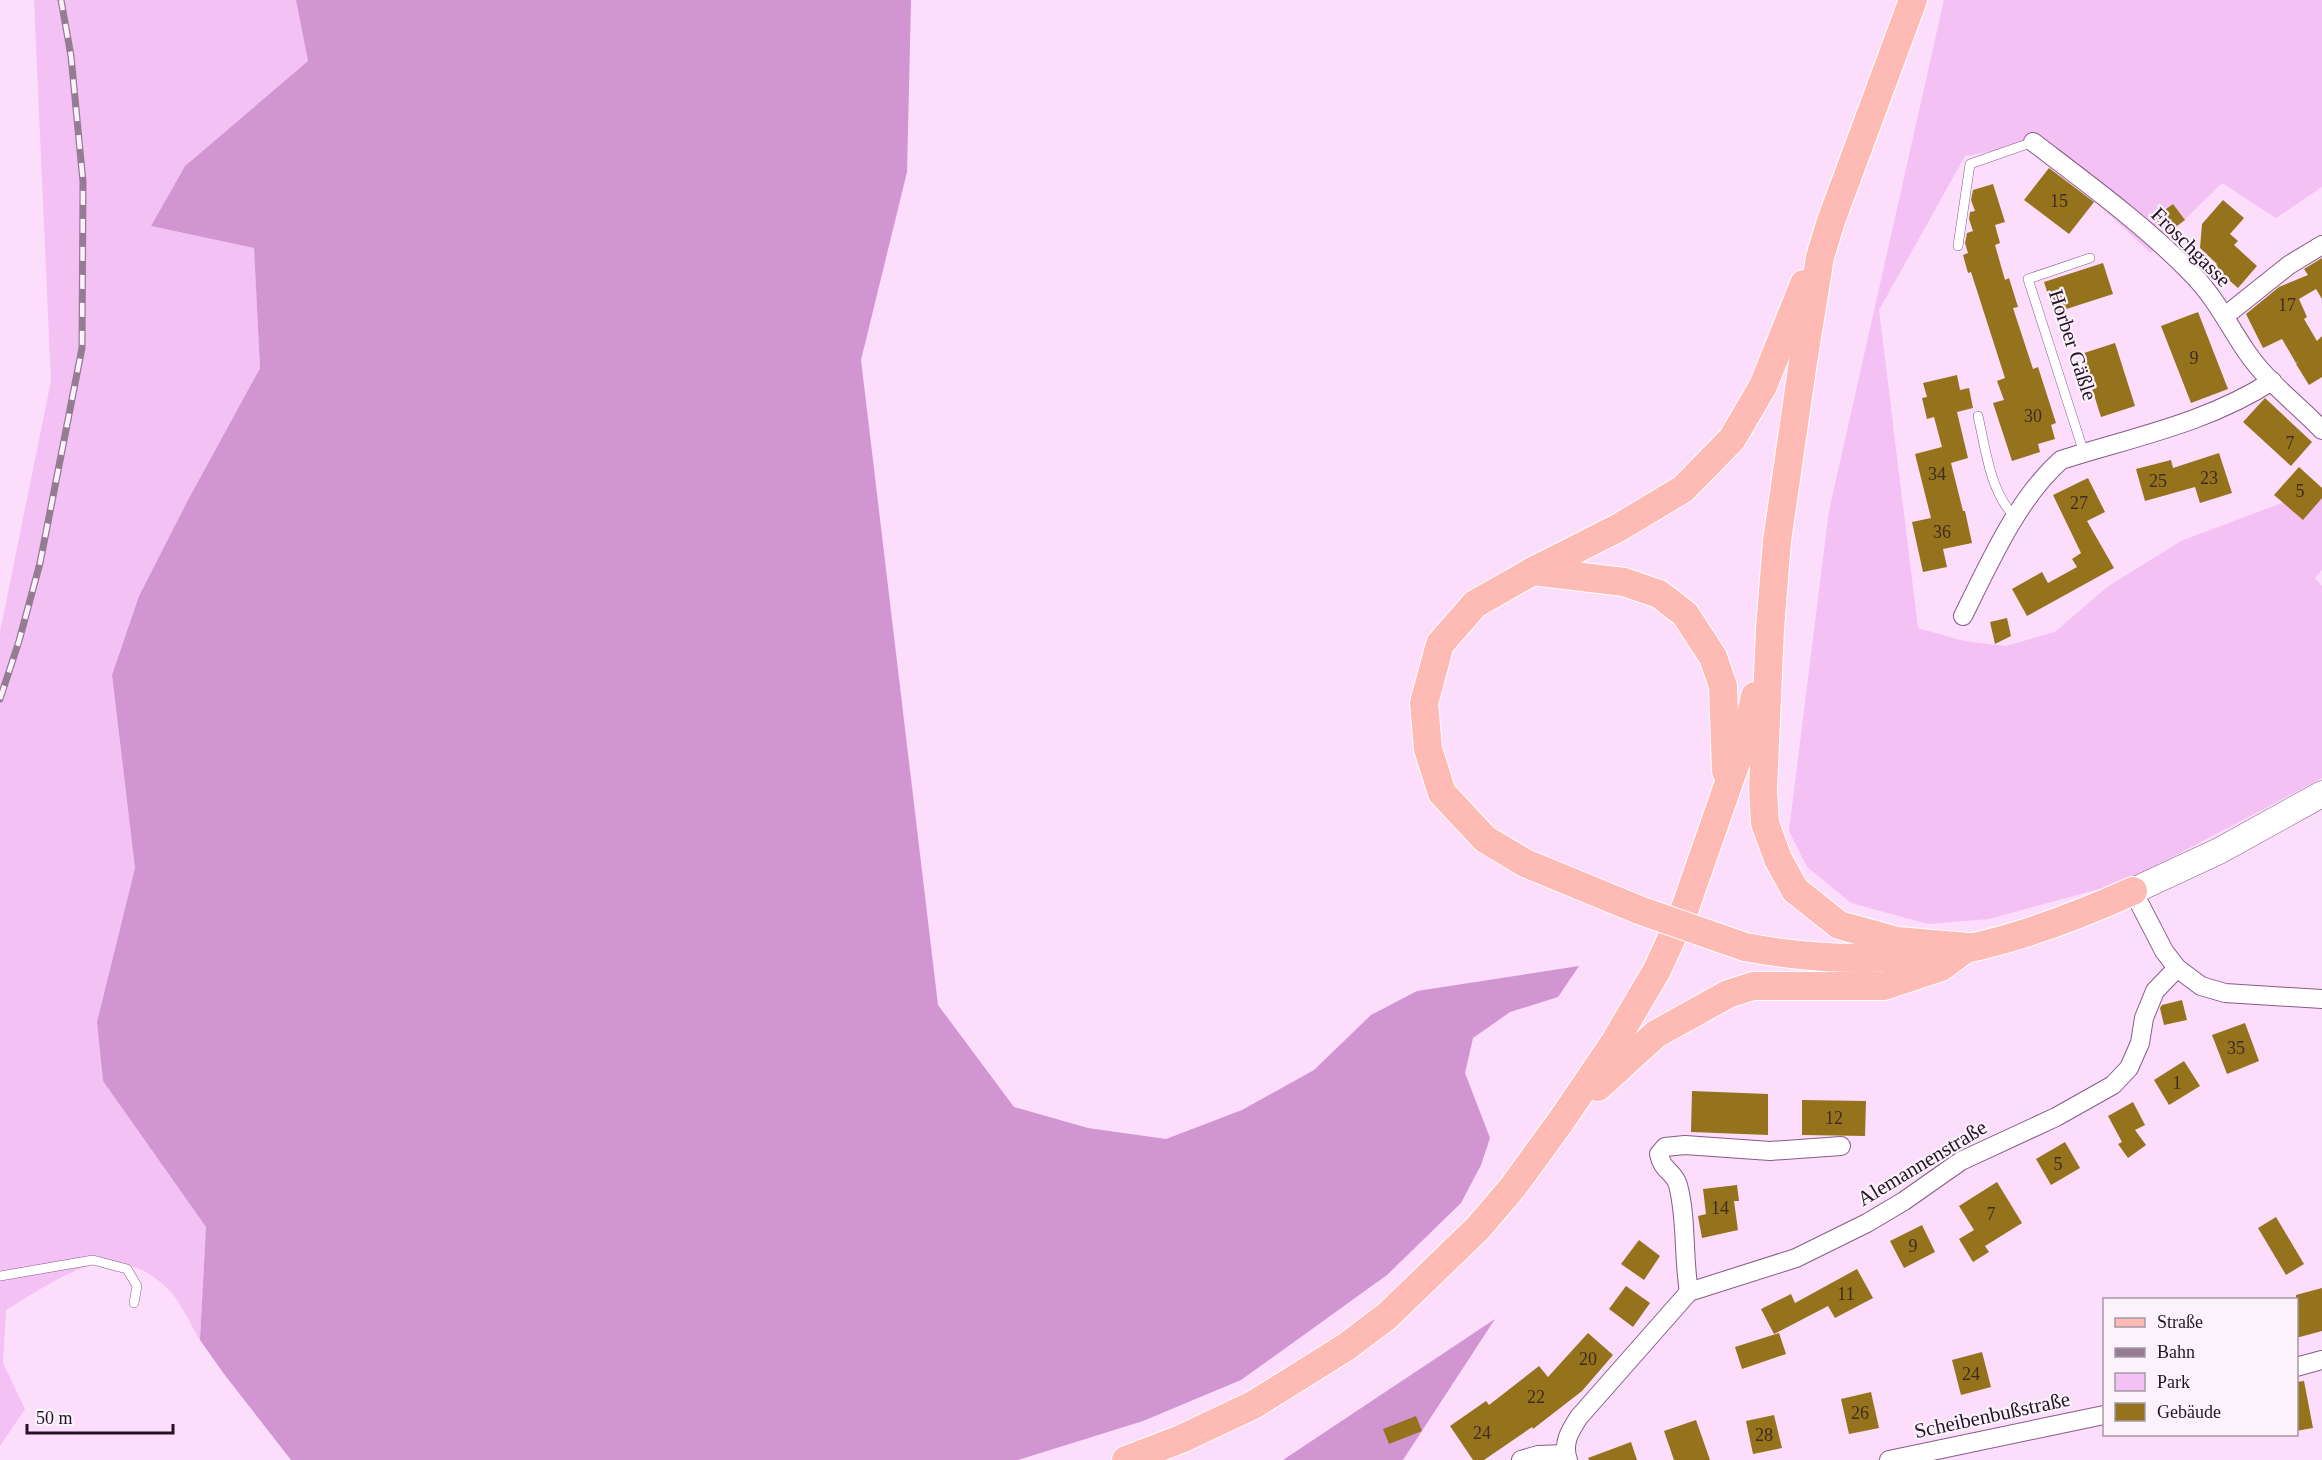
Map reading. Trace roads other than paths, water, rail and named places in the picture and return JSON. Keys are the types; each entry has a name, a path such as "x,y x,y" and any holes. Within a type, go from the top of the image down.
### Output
{"main road":[{"path":"1913,0 1831,221 1820,257 1777,541 1770,628 1763,790 1765,823 1778,860 1796,890 1839,924 1897,941 1968,947"},
{"path":"1820,257 1811,265 1763,386 1732,439 1683,489 1617,528 1475,604 1440,644 1424,703 1428,749 1442,793 1485,839 1525,863 1639,910 1745,947 1802,956 1882,957 1944,952 1968,947 2032,930 2103,904 2228,846 2322,794"},
{"path":"1533,571 1624,582 1659,594 1685,614 1713,657 1723,686 1726,793"},
{"path":"1126,1460 1181,1439 1269,1396 1346,1347 1387,1316 1478,1228 1513,1186 1562,1121 1614,1043 1657,970 1684,912 1749,725 1770,628"},
{"path":"1562,1121 1656,1034 1728,994 1753,986 1884,986 1941,967 1968,947"}],"street":[{"name":"Froschgasse","path":"2033,142 2123,212 2194,276 2225,316 2246,351 2272,381 2322,430"},
{"path":"2225,316 2289,265 2322,245"},
{"path":"1963,616 2016,518 2048,471 2061,460 2114,446 2197,419 2250,395 2272,381"},
{"path":"2133,891 2164,951 2177,968 2201,986 2225,993 2322,999"},
{"name":"Alemannenstraße","path":"1689,1292 1796,1258 1894,1207 1961,1161 2056,1117 2114,1085 2129,1068 2140,1043 2144,1018 2155,991 2177,968"},
{"path":"1521,1460 1538,1455 1567,1457 1567,1437 1579,1418 1689,1292 1677,1183 1660,1162 1659,1154 1665,1147 1685,1145 1770,1151 1841,1146"},
{"path":"2298,1366 2322,1360"},
{"name":"Scheibenbußstraße","path":"1889,1460 2103,1415"}],"lane":[{"path":"1958,246 1970,164 2033,142"},
{"name":"Horber Gäßle","path":"2085,453 2028,279 2090,258"},
{"path":"1978,417 1997,491 2007,510 2016,518"},
{"path":"0,1276 93,1260 127,1269 137,1286 134,1303"}],"railway":[{"path":"0,699 19,641 40,563 82,348 83,182 71,56 61,0"}]}
